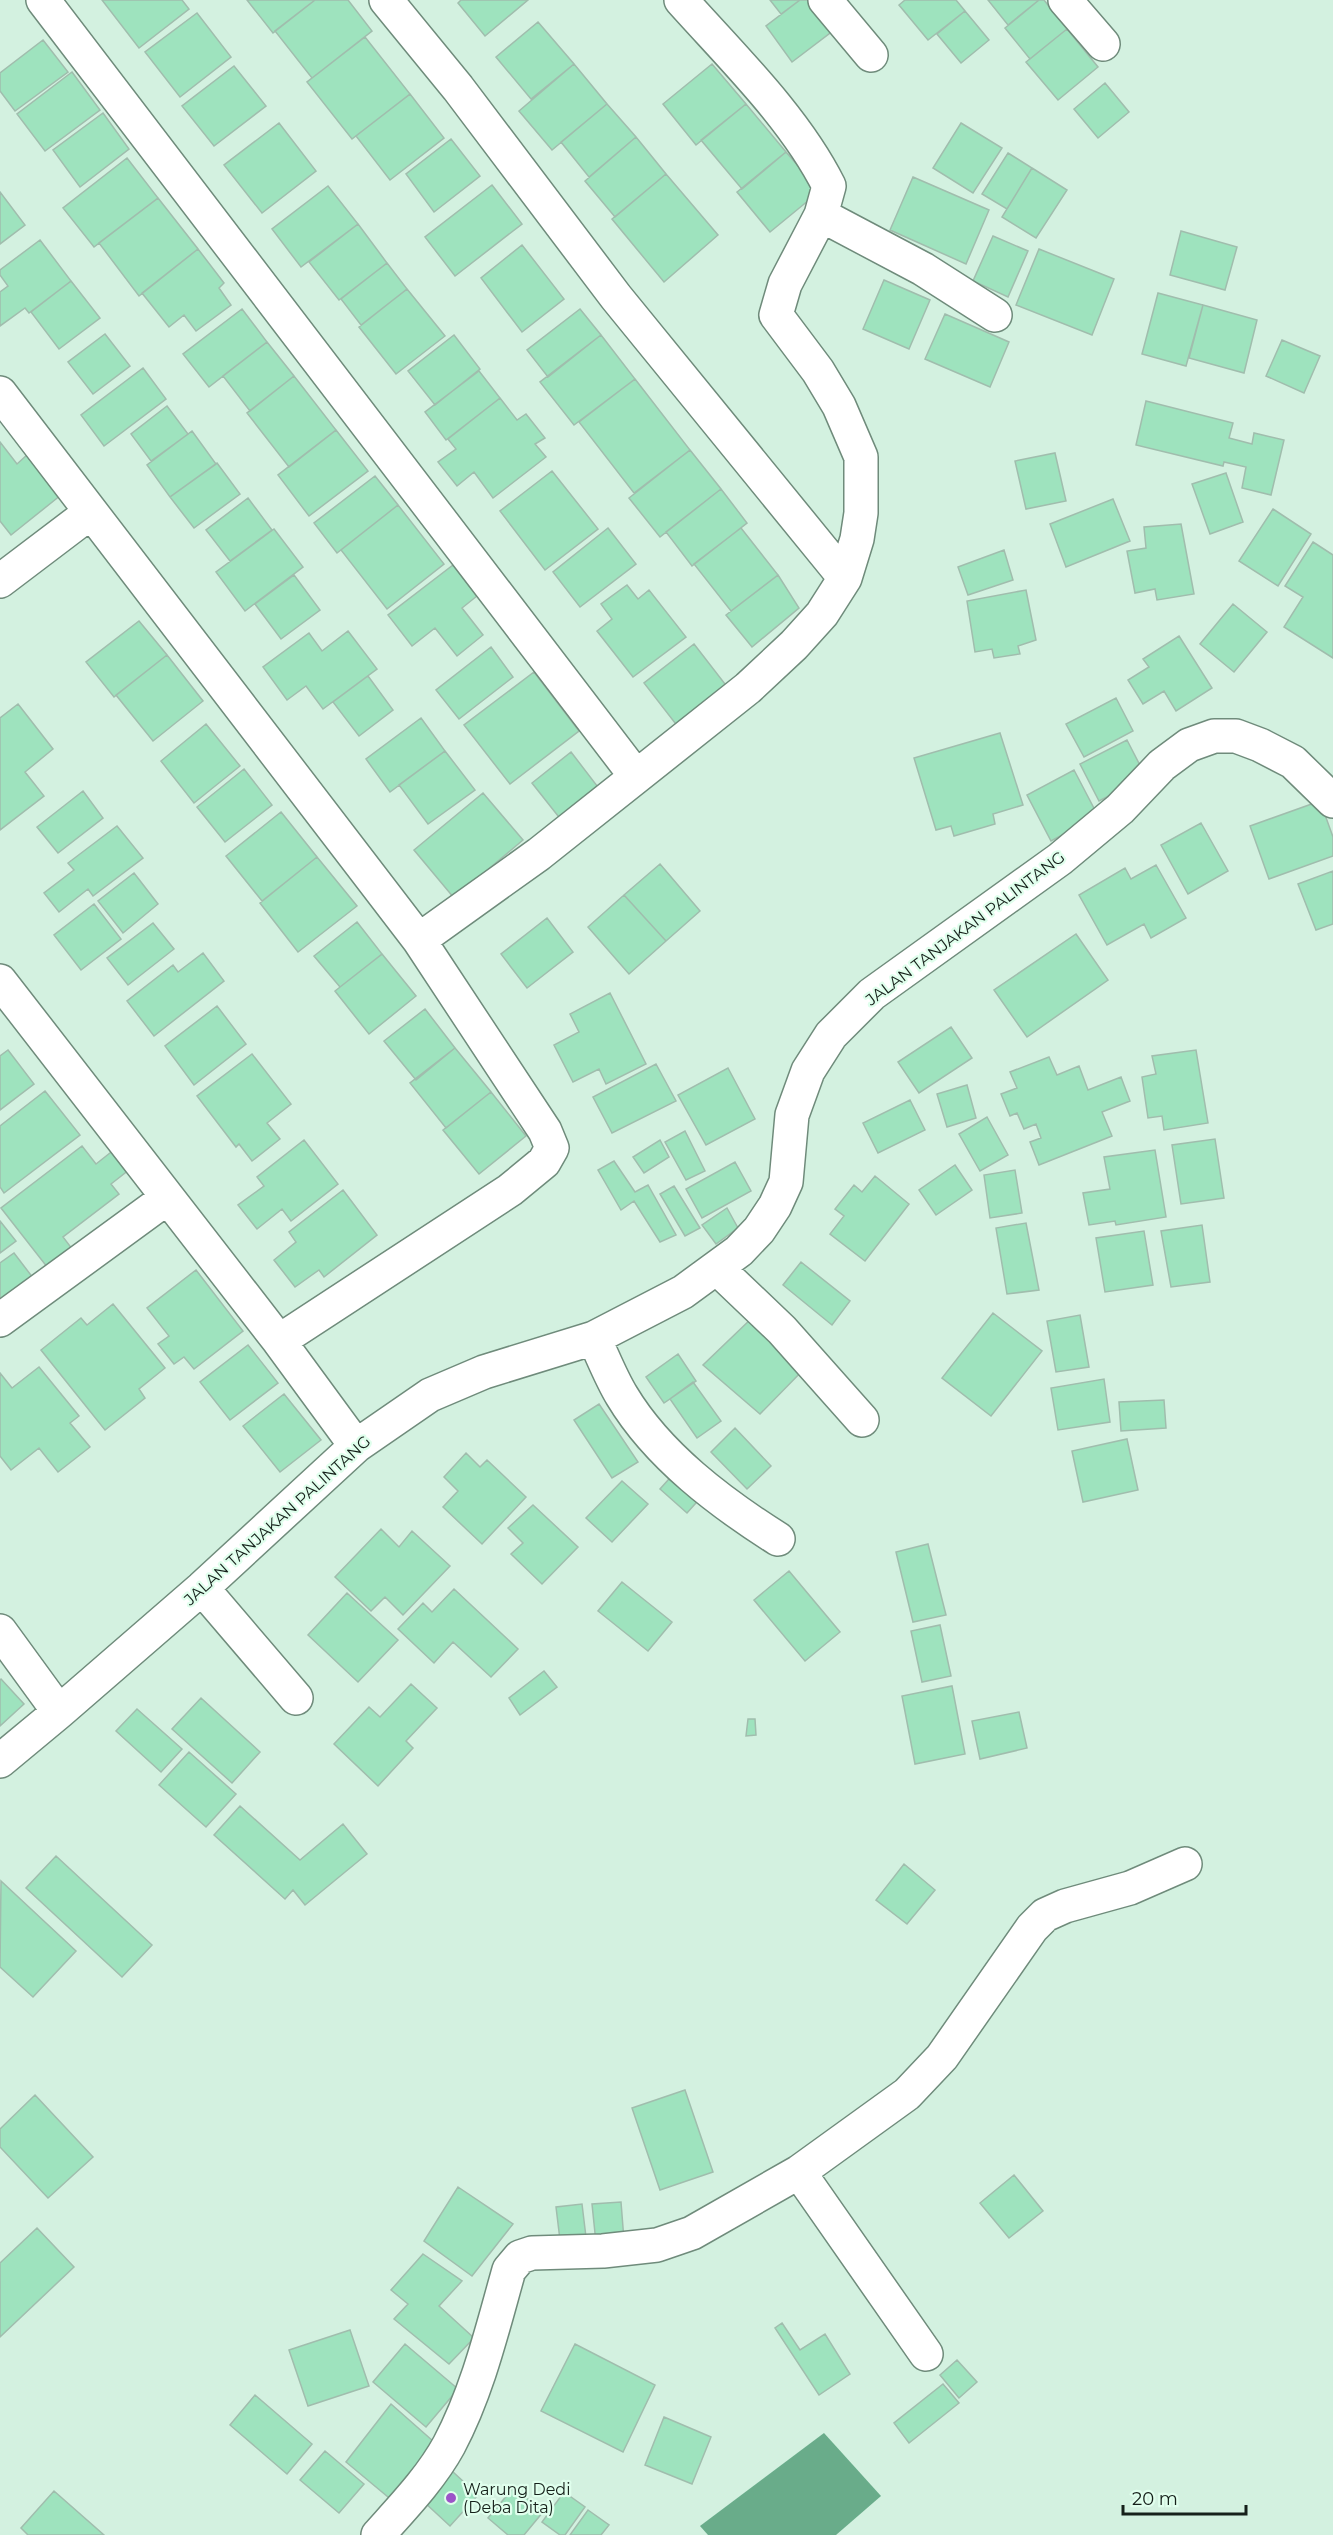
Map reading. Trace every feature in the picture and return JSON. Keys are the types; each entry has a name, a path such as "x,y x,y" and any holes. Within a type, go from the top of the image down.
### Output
{"street":[{"path":"43,0 635,775"},
{"path":"386,0 458,88 616,297 845,578"},
{"path":"419,940 539,854 635,775 747,688 794,645 822,614 845,578 857,539 861,513 861,457 838,406 818,371 776,315 785,284 821,215 829,186 817,163 765,94 681,0"},
{"path":"825,0 871,55"},
{"path":"1065,0 1103,44"},
{"path":"821,215 923,269 996,315"},
{"path":"0,393 419,940 545,1131 552,1148 544,1162 510,1190 279,1341"},
{"path":"0,581 90,512"},
{"name":"JALAN TANJAKAN PALINTANG","path":"0,1761 59,1713 202,1588 356,1446 430,1395 484,1372 594,1338 682,1292 717,1268 752,1237 775,1206 786,1182 792,1115 808,1071 831,1035 873,994 1060,859 1120,809 1162,765 1189,745 1214,736 1236,736 1260,745 1293,762 1333,801"},
{"path":"0,981 279,1341 356,1446"},
{"path":"0,1320 167,1198"},
{"path":"717,1268 782,1330 862,1420"},
{"path":"594,1338 622,1396 642,1425 701,1484 725,1504 778,1539"},
{"path":"202,1588 296,1698"},
{"path":"0,1631 59,1713"},
{"path":"378,2535 417,2492 449,2446 476,2387 509,2270 520,2258 532,2253 603,2251 657,2244 692,2233 799,2172 907,2094 942,2057 1032,1928 1045,1915 1065,1906 1130,1888 1185,1864"},
{"path":"799,2172 926,2354"}],"shaded area":[{"path":"824,2433 881,2496 836,2535 708,2535 700,2526"}],"building":[{"path":"102,0 182,0 189,9 139,48"},
{"path":"247,0 315,0 273,33"},
{"path":"315,0 348,0 372,31 312,78 275,31"},
{"path":"461,0 528,0 485,36 458,3"},
{"path":"770,0 800,0 781,14"},
{"path":"800,0 811,0 834,30 792,62 766,26"},
{"path":"905,0 956,0 965,11 928,40 899,5"},
{"path":"988,0 1039,0 1008,25"},
{"path":"1039,0 1044,0 1067,29 1030,59 1005,28"},
{"path":"965,11 989,40 961,63 937,34"},
{"path":"197,13 231,57 180,97 145,52"},
{"path":"538,22 574,64 531,99 496,57"},
{"path":"1067,29 1098,67 1058,100 1026,62"},
{"path":"365,37 410,94 352,139 307,82"},
{"path":"43,40 68,72 15,111 0,91 0,73"},
{"path":"574,64 607,104 552,150 519,111"},
{"path":"712,64 746,104 696,145 663,104"},
{"path":"234,66 266,106 214,146 182,106"},
{"path":"72,72 100,110 45,151 17,114"},
{"path":"1105,83 1129,112 1098,138 1074,109"},
{"path":"410,94 444,138 390,180 356,136"},
{"path":"607,104 636,137 589,177 561,142"},
{"path":"746,104 786,152 742,189 701,140"},
{"path":"103,113 129,149 80,187 53,150"},
{"path":"279,123 316,171 262,213 224,165"},
{"path":"961,123 1002,148 973,193 933,168"},
{"path":"636,137 666,174 615,217 585,181"},
{"path":"451,139 480,176 434,212 406,174"},
{"path":"786,152 820,191 770,232 737,192"},
{"path":"1008,153 1032,168 1007,209 982,194"},
{"path":"127,158 158,198 94,247 63,208"},
{"path":"1032,168 1067,190 1036,238 1002,217"},
{"path":"666,174 718,235 664,282 612,219"},
{"path":"913,177 989,210 966,264 890,230"},
{"path":"492,185 522,224 455,276 425,237"},
{"path":"328,186 358,224 301,267 272,229"},
{"path":"0,192 25,225 0,244"},
{"path":"158,198 198,249 139,296 99,243"},
{"path":"358,224 387,263 339,300 309,262"},
{"path":"1181,231 1237,247 1225,290 1170,275"},
{"path":"993,236 1028,251 1008,297 973,281"},
{"path":"40,240 71,281 29,313 25,308 0,326 0,292 8,286 0,275 0,270"},
{"path":"522,245 564,299 522,332 481,278"},
{"path":"198,249 224,283 219,288 231,305 196,331 184,315 169,327 142,293"},
{"path":"1039,249 1114,279 1092,335 1016,305"},
{"path":"387,263 407,289 361,325 341,299"},
{"path":"884,280 930,300 909,349 863,329"},
{"path":"71,281 100,318 59,349 31,312"},
{"path":"407,289 445,336 396,374 359,327"},
{"path":"1158,293 1203,305 1186,366 1142,354"},
{"path":"1203,305 1257,320 1244,373 1189,358"},
{"path":"242,309 267,342 209,387 183,354"},
{"path":"580,309 601,335 548,377 527,350"},
{"path":"945,314 1009,342 990,387 925,359"},
{"path":"105,334 130,366 93,394 68,362"},
{"path":"454,335 480,369 435,405 408,371"},
{"path":"601,335 635,379 574,425 540,382"},
{"path":"1282,340 1320,356 1304,393 1266,376"},
{"path":"267,342 294,376 250,411 223,376"},
{"path":"143,368 166,399 104,446 81,415"},
{"path":"479,371 500,398 446,440 425,412"},
{"path":"294,376 336,430 289,467 247,413"},
{"path":"635,379 690,450 634,493 579,422"},
{"path":"500,398 517,420 526,414 545,438 535,444 546,457 493,498 474,472 457,486 438,462 456,449 448,439"},
{"path":"1146,401 1233,423 1229,438 1252,444 1254,433 1284,440 1271,495 1242,488 1246,467 1224,462 1223,466 1136,445"},
{"path":"167,406 188,434 151,461 131,434"},
{"path":"336,430 368,471 309,516 278,475"},
{"path":"192,431 216,464 170,497 147,465"},
{"path":"0,442 17,464 28,454 61,495 11,535 0,521"},
{"path":"690,450 721,489 660,537 629,498"},
{"path":"1055,453 1066,501 1026,509 1015,461"},
{"path":"217,463 240,494 194,528 170,497"},
{"path":"552,471 598,529 545,570 500,511"},
{"path":"1226,473 1243,522 1210,534 1192,484"},
{"path":"375,476 398,505 337,553 314,523"},
{"path":"721,489 747,523 692,566 666,532"},
{"path":"248,498 272,530 230,561 206,530"},
{"path":"1113,499 1130,541 1066,567 1050,524"},
{"path":"398,505 444,564 387,609 341,550"},
{"path":"1273,509 1311,534 1278,586 1239,561"},
{"path":"1181,524 1194,594 1157,600 1155,589 1135,593 1127,551 1146,548 1144,527"},
{"path":"608,528 636,564 580,607 553,572"},
{"path":"741,528 778,575 731,611 694,564"},
{"path":"274,529 303,567 245,611 216,572"},
{"path":"1313,542 1333,555 1333,658 1284,627 1303,597 1285,586"},
{"path":"1004,550 1013,580 968,595 958,567"},
{"path":"453,565 477,596 462,608 483,635 457,656 435,628 412,646 388,615"},
{"path":"294,575 320,610 281,639 255,604"},
{"path":"778,575 799,608 752,647 726,615"},
{"path":"627,585 638,599 649,590 686,637 633,677 597,631 612,619 601,604"},
{"path":"1026,590 1036,640 1018,646 1020,654 994,658 992,649 975,652 967,601"},
{"path":"1233,604 1267,632 1234,672 1200,644"},
{"path":"139,621 167,655 114,697 86,662"},
{"path":"348,631 377,669 323,709 306,686 287,700 263,667 309,633 322,651"},
{"path":"1179,636 1212,688 1176,711 1164,691 1143,704 1128,680 1149,667 1143,659"},
{"path":"694,644 732,693 682,732 644,683"},
{"path":"491,647 513,677 459,719 436,690"},
{"path":"167,655 203,701 153,741 116,695"},
{"path":"534,672 579,731 510,784 464,725"},
{"path":"368,676 393,710 359,736 333,702"},
{"path":"1116,698 1133,731 1084,757 1066,724"},
{"path":"18,704 53,749 25,772 44,796 0,830 0,718"},
{"path":"421,718 445,751 390,792 366,759"},
{"path":"206,724 240,766 194,803 161,761"},
{"path":"1000,733 1023,805 993,814 995,824 954,836 951,826 936,830 914,758"},
{"path":"1127,740 1146,777 1099,801 1080,764"},
{"path":"445,751 475,790 428,824 399,785"},
{"path":"571,752 601,791 562,821 532,783"},
{"path":"244,769 272,805 225,842 197,807"},
{"path":"1074,770 1098,816 1051,841 1027,795"},
{"path":"83,791 103,818 58,853 37,827"},
{"path":"483,793 523,840 454,898 414,850"},
{"path":"1320,801 1333,837 1333,856 1269,879 1250,826"},
{"path":"281,812 317,857 262,901 226,856"},
{"path":"1201,823 1228,871 1188,894 1161,845"},
{"path":"117,826 143,858 93,896 88,889 59,912 44,893 74,870 68,863"},
{"path":"317,857 357,906 298,952 260,903"},
{"path":"660,864 700,911 666,941 624,895"},
{"path":"1156,865 1186,918 1151,938 1144,924 1107,945 1079,895 1125,868 1131,879"},
{"path":"1333,871 1333,924 1316,930 1298,884"},
{"path":"134,873 158,904 123,933 98,901"},
{"path":"624,895 666,941 629,974 588,927"},
{"path":"94,904 121,939 81,970 54,935"},
{"path":"547,918 573,952 527,988 501,954"},
{"path":"357,922 382,954 340,987 314,956"},
{"path":"153,923 174,949 128,985 107,958"},
{"path":"1076,934 1108,980 1027,1037 994,990"},
{"path":"203,953 224,981 154,1036 127,1001 173,965 178,972"},
{"path":"382,954 416,996 369,1034 335,991"},
{"path":"610,993 646,1064 606,1084 599,1069 573,1082 554,1045 579,1032 570,1014"},
{"path":"217,1006 246,1044 194,1085 165,1046"},
{"path":"425,1009 455,1048 416,1080 384,1041"},
{"path":"951,1027 972,1058 919,1093 898,1062"},
{"path":"455,1048 491,1092 446,1128 410,1083"},
{"path":"8,1050 34,1084 0,1110 0,1056"},
{"path":"1196,1050 1208,1123 1164,1130 1162,1116 1148,1118 1142,1077 1156,1074 1152,1056"},
{"path":"252,1054 291,1104 267,1123 280,1139 252,1161 239,1144 236,1147 197,1096"},
{"path":"1049,1057 1057,1075 1079,1066 1088,1090 1121,1077 1130,1101 1102,1112 1112,1136 1039,1165 1030,1142 1041,1138 1036,1124 1024,1129 1017,1113 1010,1116 1001,1094 1017,1088 1010,1072"},
{"path":"656,1064 676,1101 612,1133 593,1097"},
{"path":"728,1068 755,1119 706,1145 678,1095"},
{"path":"967,1085 976,1118 947,1127 937,1094"},
{"path":"45,1091 80,1135 4,1193 0,1187 0,1126"},
{"path":"491,1092 526,1136 479,1174 443,1130"},
{"path":"910,1100 925,1130 878,1153 863,1123"},
{"path":"987,1117 1008,1155 980,1171 959,1134"},
{"path":"685,1131 705,1171 686,1180 665,1142"},
{"path":"1215,1139 1224,1198 1181,1204 1172,1145"},
{"path":"304,1140 338,1184 291,1221 282,1209 257,1229 238,1205 264,1186 257,1177"},
{"path":"660,1140 669,1157 644,1173 633,1157"},
{"path":"82,1146 96,1164 115,1149 130,1169 111,1184 119,1194 63,1237 79,1258 55,1277 1,1208"},
{"path":"1155,1150 1166,1217 1116,1225 1115,1221 1089,1225 1083,1193 1110,1189 1104,1157"},
{"path":"614,1161 635,1192 648,1185 676,1235 660,1242 634,1201 621,1210 598,1170"},
{"path":"735,1162 751,1191 702,1218 686,1189"},
{"path":"955,1165 972,1190 936,1215 919,1190"},
{"path":"1015,1170 1022,1213 990,1218 984,1175"},
{"path":"875,1176 909,1204 865,1261 830,1234 844,1216 835,1209 854,1185 862,1192"},
{"path":"674,1186 700,1228 685,1236 660,1194"},
{"path":"343,1190 377,1235 324,1277 319,1270 295,1287 274,1260 296,1242 289,1232"},
{"path":"727,1208 738,1228 716,1244 702,1225"},
{"path":"0,1221 16,1241 0,1253"},
{"path":"1026,1223 1039,1290 1007,1294 996,1228"},
{"path":"1202,1225 1210,1282 1171,1287 1161,1231"},
{"path":"1144,1231 1153,1285 1105,1292 1096,1238"},
{"path":"14,1253 40,1287 0,1303 0,1263"},
{"path":"801,1262 850,1301 832,1325 783,1285"},
{"path":"196,1270 243,1331 194,1369 184,1357 174,1364 158,1344 169,1336 147,1308"},
{"path":"113,1304 165,1368 139,1389 145,1398 105,1430 41,1350 81,1318 87,1325"},
{"path":"993,1313 1042,1351 991,1416 942,1378"},
{"path":"1080,1315 1089,1367 1056,1372 1047,1321"},
{"path":"754,1316 808,1365 760,1414 703,1365"},
{"path":"248,1345 278,1383 230,1420 200,1382"},
{"path":"678,1354 696,1381 664,1403 646,1377"},
{"path":"39,1367 79,1416 70,1423 90,1447 58,1472 39,1448 11,1470 0,1456 0,1373 12,1388"},
{"path":"1104,1379 1110,1422 1058,1430 1051,1388"},
{"path":"693,1382 721,1421 697,1438 670,1399"},
{"path":"284,1394 321,1440 280,1472 243,1426"},
{"path":"1164,1400 1166,1428 1121,1431 1119,1402"},
{"path":"599,1404 638,1462 612,1478 574,1420"},
{"path":"735,1428 771,1466 747,1489 711,1452"},
{"path":"1127,1439 1138,1490 1083,1502 1072,1451"},
{"path":"466,1453 480,1467 487,1460 526,1497 482,1544 443,1507 458,1491 444,1477"},
{"path":"677,1470 704,1494 687,1513 660,1489"},
{"path":"622,1481 648,1504 612,1542 586,1518"},
{"path":"533,1505 578,1547 542,1584 511,1554 523,1543 508,1528"},
{"path":"381,1529 399,1547 412,1531 450,1566 403,1615 385,1597 371,1611 335,1577"},
{"path":"928,1544 946,1615 913,1622 896,1552"},
{"path":"789,1571 840,1632 805,1661 754,1600"},
{"path":"622,1582 672,1622 648,1651 598,1611"},
{"path":"454,1589 518,1649 491,1677 453,1642 434,1663 398,1629 423,1603 432,1612"},
{"path":"347,1593 398,1640 358,1682 308,1635"},
{"path":"940,1625 951,1676 922,1682 911,1631"},
{"path":"544,1671 557,1687 520,1715 509,1698"},
{"path":"0,1680 24,1704 0,1726"},
{"path":"411,1684 437,1708 406,1741 413,1748 378,1786 334,1744 369,1707 380,1717"},
{"path":"952,1686 965,1754 915,1764 902,1696"},
{"path":"201,1698 260,1752 232,1783 172,1729"},
{"path":"137,1709 182,1749 161,1772 116,1731"},
{"path":"1019,1712 1027,1748 980,1759 972,1721"},
{"path":"748,1719 755,1719 756,1735 746,1736"},
{"path":"189,1752 236,1794 206,1827 159,1785"},
{"path":"240,1806 300,1860 343,1824 367,1854 305,1905 293,1890 285,1899 214,1835"},
{"path":"56,1856 152,1945 122,1977 26,1888"},
{"path":"904,1864 935,1890 907,1924 876,1900"},
{"path":"1,1881 76,1951 33,1997 0,1967"},
{"path":"685,2090 713,2172 660,2190 632,2108"},
{"path":"35,2095 93,2157 48,2198 0,2147 0,2129"},
{"path":"1014,2175 1043,2211 1009,2238 980,2203"},
{"path":"458,2187 513,2224 472,2276 424,2241"},
{"path":"621,2202 624,2240 596,2243 592,2204"},
{"path":"582,2204 586,2237 560,2240 556,2207"},
{"path":"37,2228 74,2267 0,2337 0,2263"},
{"path":"423,2254 462,2281 439,2306 474,2338 449,2364 394,2319 408,2304 391,2290"},
{"path":"782,2323 800,2350 825,2334 850,2374 819,2395 775,2328"},
{"path":"350,2330 369,2386 308,2406 289,2350"},
{"path":"405,2344 458,2389 426,2427 373,2382"},
{"path":"575,2344 655,2385 623,2452 541,2411"},
{"path":"957,2360 977,2382 959,2398 940,2375"},
{"path":"943,2384 959,2403 909,2443 894,2423"},
{"path":"255,2395 312,2444 287,2474 230,2425"},
{"path":"391,2404 442,2449 394,2502 346,2462"},
{"path":"664,2417 711,2437 692,2484 645,2465"},
{"path":"325,2451 364,2484 339,2513 300,2480"},
{"name":"Warung Dedi (Deba Dita)","path":"452,2471 478,2495 450,2526 423,2501"},
{"path":"514,2487 543,2512 524,2535 508,2535 488,2518"},
{"path":"54,2491 104,2535 28,2535 21,2528"},
{"path":"564,2492 585,2507 565,2535 560,2535 542,2522"},
{"path":"588,2510 609,2525 601,2535 570,2535"}],"place":[{"name":"Warung Dedi (Deba Dita)","path":"451,2498"}]}
